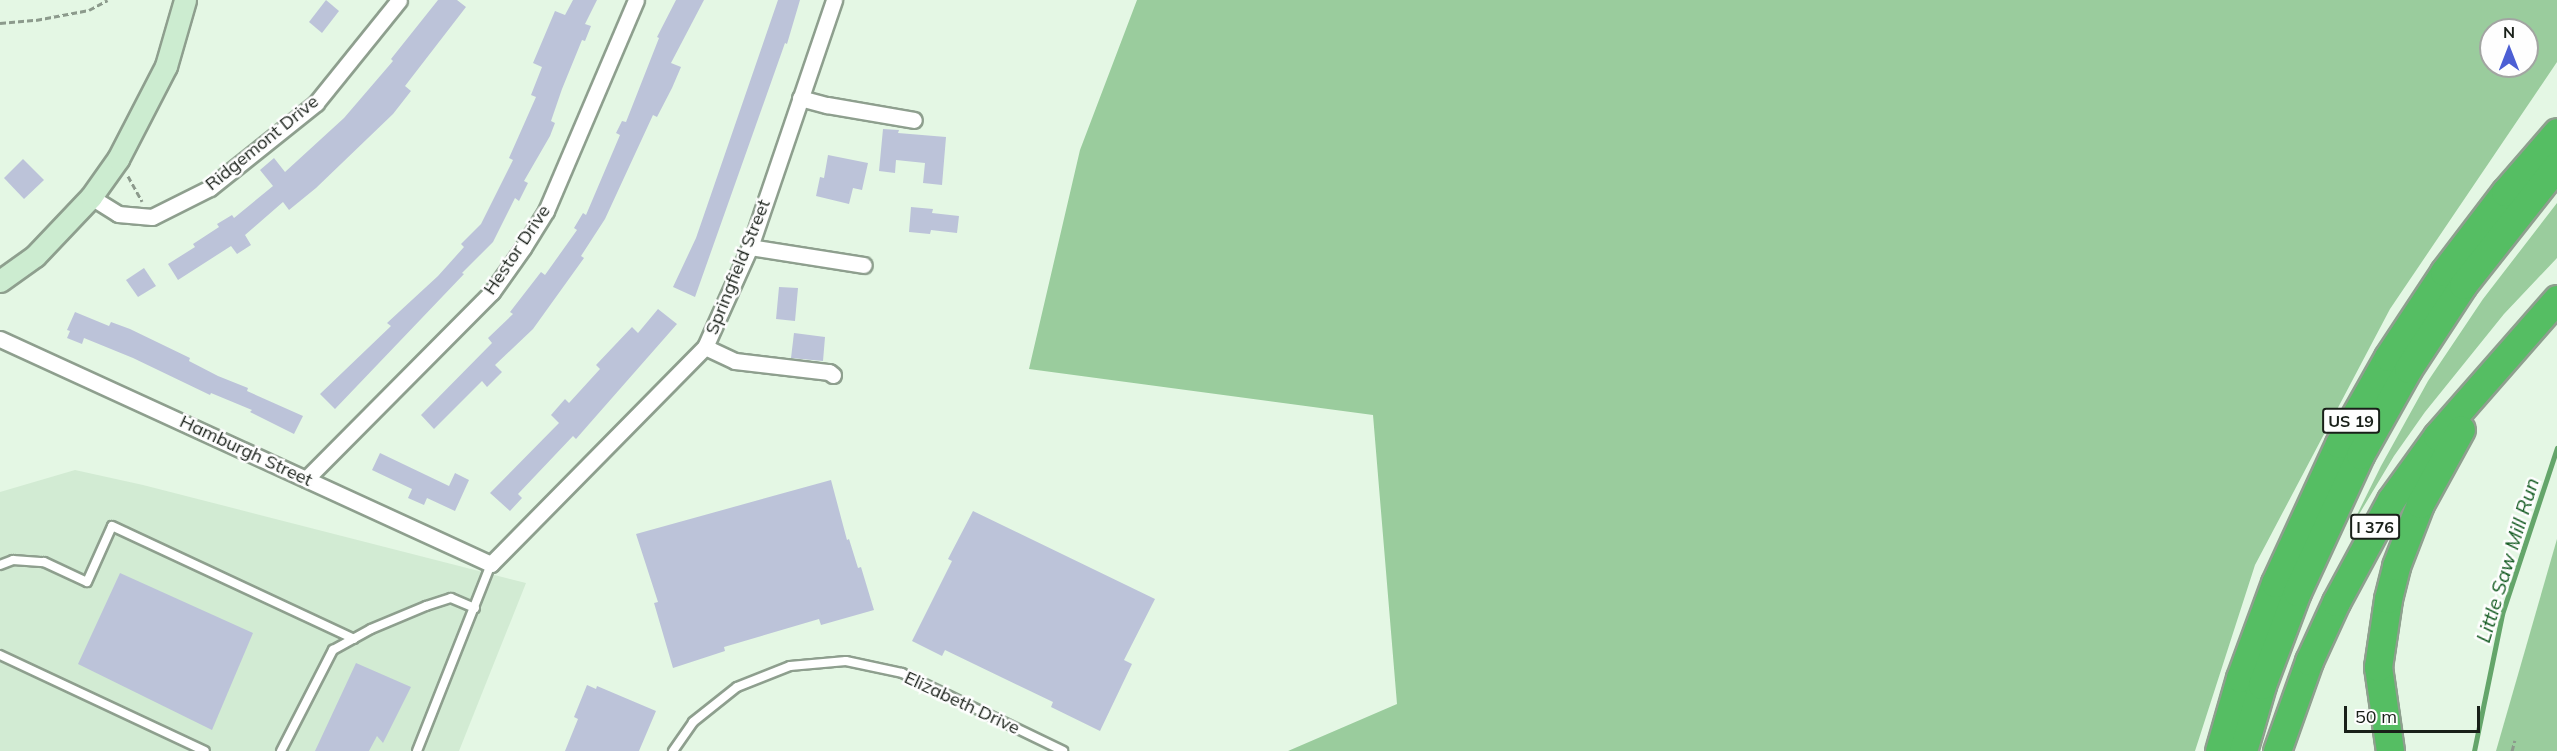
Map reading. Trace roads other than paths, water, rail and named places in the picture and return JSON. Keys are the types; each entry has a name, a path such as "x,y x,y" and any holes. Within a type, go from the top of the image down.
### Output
{"highway":[{"name":"US 19","path":"2219,751 2244,669 2275,583 2339,444 2388,357 2444,272 2505,192 2557,132"},
{"name":"I 376","path":"2243,751 2269,666 2296,592 2360,455 2408,369 2463,285 2557,166"},
{"name":"I 376","path":"2277,751 2318,641 2376,525 2437,436 2557,299"},
{"path":"2390,751 2378,667 2388,599 2397,566 2420,504 2475,405 2525,333"}],"main road":[{"path":"0,280 35,256 91,197 118,159 166,66 185,0"}],"street":[{"name":"Ridgemont Drive","path":"91,197 118,214 152,217 210,188 316,103 399,0"},
{"name":"Hestor Drive","path":"306,479 492,292 523,248 546,211 636,0"},
{"name":"Springfield Street","path":"491,564 705,347 750,247 834,0"},
{"path":"800,98 914,120"},
{"path":"750,247 864,265"},
{"name":"Hamburgh Street","path":"0,339 491,564"},
{"path":"705,347 735,361 829,372 833,375"}],"lane":[{"path":"0,565 13,560 44,562 87,582 112,526 354,639"},
{"path":"417,751 491,564"},
{"path":"281,751 333,650 426,606 451,598 475,608"},
{"path":"0,655 205,751"},
{"name":"Elizabeth Drive","path":"673,751 693,722 737,687 790,666 846,661 902,673 1063,751"}],"waterway":[{"name":"Little Saw Mill Run","path":"2474,751 2502,614 2557,448"}]}
